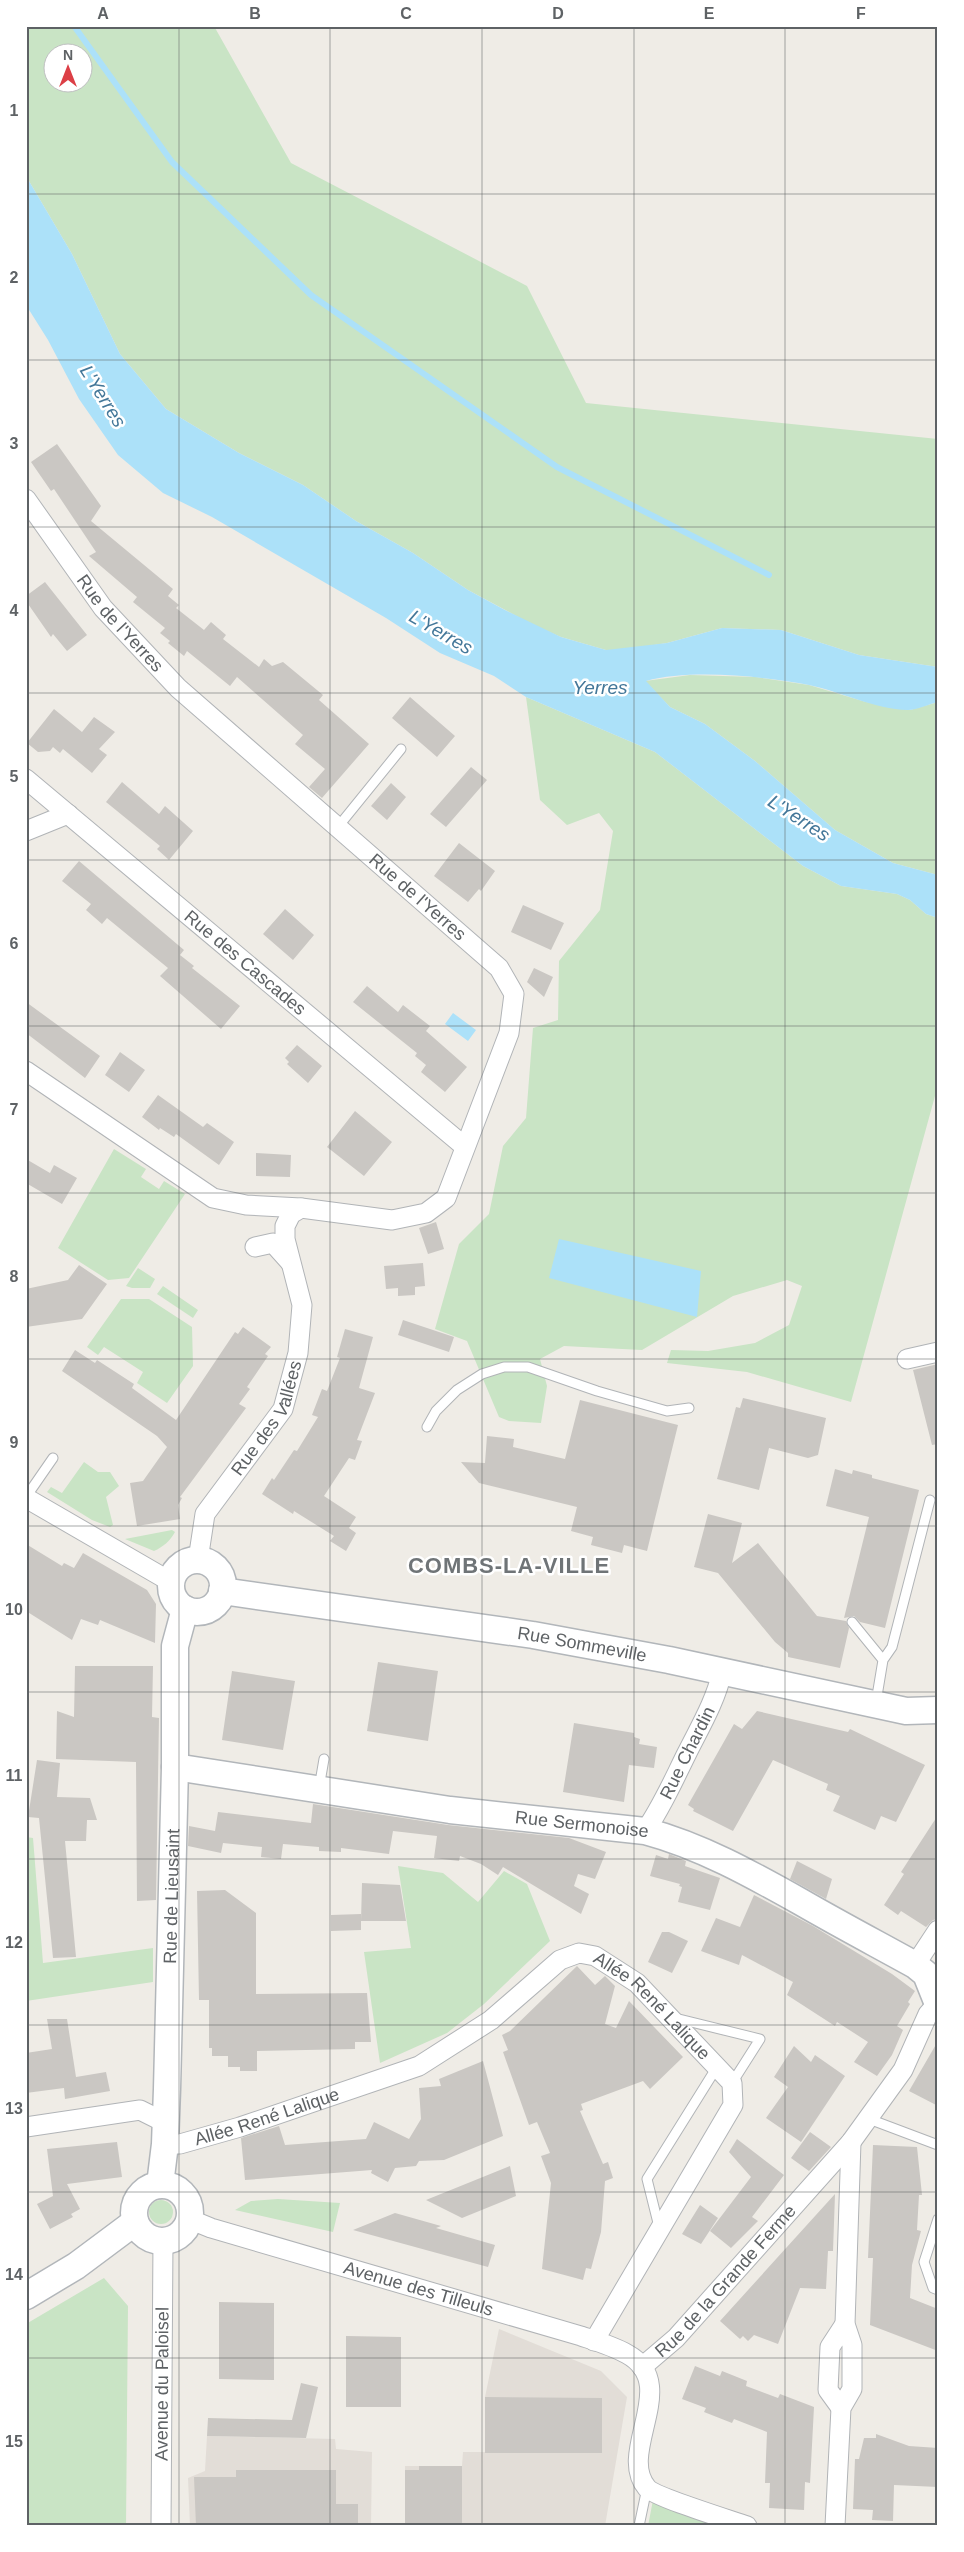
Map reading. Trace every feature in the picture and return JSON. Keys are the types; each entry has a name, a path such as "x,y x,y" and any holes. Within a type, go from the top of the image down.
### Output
{"main road":[{"path":"198,1560 206,1562 220,1573 222,1591 215,1605 200,1612 185,1609 174,1597 171,1582 174,1575 184,1564 198,1560"},
{"name":"Rue Sommeville","path":"222,1591 533,1635 906,1711 938,1710"},
{"name":"Rue de Lieusaint","path":"160,2185 165,2134 175,1767 175,1646 185,1609"},
{"name":"Rue Sermonoise","path":"175,1767 450,1810 645,1831 674,1839 712,1855 778,1888 915,1965 926,1974 938,2004"},
{"path":"160,2185 168,2186 183,2195 188,2202 189,2219 180,2234 163,2241 146,2236 135,2222 135,2205 144,2192 160,2185"},
{"path":"26,2296 76,2266 135,2222"}],"street":[{"name":"Rue de l'Yerres","path":"26,499 103,608 171,681 499,968 514,994 510,1033 464,1146 446,1198 426,1213 392,1220 301,1208 246,1205 213,1198 26,1071"},
{"name":"Rue des Cascades","path":"26,779 464,1146"},
{"path":"26,831 68,814"},
{"name":"Rue des Vallées","path":"198,1560 205,1514 282,1409 298,1353 302,1305 285,1239 285,1226 291,1214 301,1208"},
{"name":"Rue des Vallées","path":"255,1247 273,1243 293,1265"},
{"path":"907,1359 938,1352"},
{"path":"26,1498 171,1582"},
{"name":"Rue Chardin","path":"645,1831 656,1816 704,1718 718,1688 722,1672"},
{"path":"915,1965 938,1930"},
{"name":"Allée René Lalique","path":"165,2134 180,2144 240,2127 419,2066 491,2020 560,1960 579,1953 595,1956 637,1983 732,2083"},
{"name":"Rue de la Grande Ferme","path":"647,2488 637,2466 650,2401 649,2385 642,2367 676,2338 851,2142 903,2070 928,2014 938,2004"},
{"path":"594,2341 733,2105 732,2083"},
{"path":"26,2127 140,2110 165,2134"},
{"path":"836,2526 841,2408 852,2389 852,2345 845,2324 851,2142"},
{"name":"Avenue des Tilleuls","path":"189,2219 220,2231 594,2341 628,2354 642,2367"},
{"name":"Avenue du Paloisel","path":"162,2526 163,2241"},
{"path":"647,2488 667,2498 747,2526"}],"lane":[{"path":"337,828 401,750"},
{"path":"427,1427 436,1411 457,1390 482,1374 504,1367 528,1367 597,1392 667,1411 689,1408"},
{"path":"26,1498 52,1458"},
{"path":"876,1705 883,1660 892,1647 930,1500"},
{"path":"852,1622 883,1660"},
{"path":"319,1789 324,1759"},
{"path":"670,2017 760,2039 732,2083"},
{"path":"659,2228 647,2180 717,2067"},
{"path":"869,2118 938,2145"},
{"path":"938,2218 924,2262 933,2288 938,2290"},
{"path":"640,2526 647,2488"}],"shaded area":[{"path":"499,2329 601,2371 627,2397 605,2526 405,2526 405,2466 462,2466 463,2452 485,2452 485,2397"},
{"path":"207,2436 335,2439 336,2449 372,2452 371,2526 190,2526 188,2478 205,2471"}],"green space":[{"path":"26,26 214,26 291,163 527,286 586,403 938,439 938,667 859,655 781,630 722,628 667,643 623,650 606,650 561,637 535,626 468,590 413,553 356,521 303,485 239,453 166,409 120,354 72,254 26,176"},
{"path":"690,675 756,677 809,685 866,702 910,710 938,702 938,875 893,863 835,830 755,761 705,724 670,707 645,681"},
{"path":"526,697 655,752 803,866 841,886 897,894 910,900 926,914 938,918 938,1085 851,1402 747,1372 667,1363 671,1350 708,1351 755,1343 789,1325 802,1286 787,1280 733,1296 642,1350 564,1346 540,1359 547,1386 541,1423 509,1421 499,1417 467,1341 435,1329 459,1244 489,1214 503,1146 526,1118 533,1028 558,1020 559,961 600,910 613,831 599,813 567,825 540,800"},
{"path":"114,1149 146,1169 141,1177 159,1189 164,1181 185,1194 129,1278 108,1280 58,1248"},
{"path":"138,1268 155,1279 150,1288 126,1286"},
{"path":"163,1286 198,1310 193,1318 157,1294"},
{"path":"121,1299 149,1299 192,1327 193,1366 167,1403 137,1383 143,1372 104,1347 98,1355 87,1347"},
{"path":"84,1462 98,1472 110,1472 119,1486 106,1497 113,1525 110,1527 92,1520 47,1492 51,1487 62,1493"},
{"path":"172,1530 175,1532 171,1538 154,1551 125,1539"},
{"path":"26,1837 33,1838 43,1963 153,1948 153,1982 26,2001"},
{"path":"398,1866 443,1873 478,1902 504,1871 527,1884 550,1941 484,2004 447,2033 380,2063 364,1952 411,1948"},
{"path":"278,2199 340,2203 333,2232 235,2210 251,2201"},
{"path":"161,2200 170,2203 173,2212 170,2221 161,2224 152,2221 149,2212 152,2203"},
{"path":"104,2278 128,2306 126,2526 26,2526 26,2324"},
{"path":"653,2500 723,2526 648,2526"}],"water":[{"name":"Yerres","path":"26,176 72,254 120,354 166,409 239,453 303,485 356,521 413,553 468,590 503,609 561,637 606,650 667,643 722,628 781,630 859,655 938,667 938,702 908,710 883,707 809,685 770,679 727,675 684,675 646,681 670,707 705,724 755,761 835,830 893,863 938,875 938,918 926,914 910,900 897,894 841,886 803,866 655,752 526,697 494,676 440,653 386,618 212,517 163,493 118,455 79,399 48,340 26,305"},
{"path":"453,1013 476,1030 468,1041 445,1024"},
{"path":"559,1239 701,1271 697,1317 549,1278"}],"building":[{"path":"57,444 101,506 91,521 173,589 168,596 179,605 176,608 204,630 211,622 226,635 223,639 259,667 264,659 272,666 283,662 323,695 319,700 369,744 322,798 309,787 325,769 295,744 303,735 237,677 230,686 187,651 184,656 168,643 170,641 160,633 165,628 133,602 137,597 89,556 96,552 54,489 51,491 31,462"},
{"path":"45,582 87,635 67,651 53,634 51,637 26,601 26,596"},
{"path":"410,697 455,736 437,757 392,718"},
{"path":"54,709 82,732 94,717 115,732 99,749 107,755 92,773 63,749 60,753 53,747 50,751 38,752 27,743"},
{"path":"471,767 487,780 446,827 430,814"},
{"path":"122,782 159,814 165,806 193,831 169,860 157,849 160,846 106,802"},
{"path":"391,783 406,797 387,820 371,806"},
{"path":"459,843 495,871 481,891 479,889 468,902 434,876"},
{"path":"79,861 184,950 180,955 194,966 192,968 240,1006 221,1029 160,976 168,968 107,918 102,924 86,910 91,904 62,881"},
{"path":"523,905 564,923 551,950 511,932"},
{"path":"285,909 314,935 293,960 263,934"},
{"path":"534,968 553,977 544,997 527,982"},
{"path":"367,986 398,1012 403,1005 430,1026 426,1031 467,1067 445,1092 421,1072 426,1065 415,1056 417,1053 353,1002"},
{"path":"26,1002 100,1056 85,1078 26,1033"},
{"path":"297,1045 322,1066 308,1083 287,1064 289,1062 285,1058"},
{"path":"120,1052 145,1070 129,1092 105,1075"},
{"path":"158,1095 203,1127 207,1123 234,1142 219,1165 176,1134 174,1137 160,1128 159,1130 142,1117"},
{"path":"355,1111 392,1142 364,1176 327,1147"},
{"path":"256,1153 291,1155 290,1177 256,1176"},
{"path":"26,1159 50,1173 54,1165 77,1178 62,1204 26,1183"},
{"path":"436,1222 444,1249 428,1254 419,1228"},
{"path":"423,1263 425,1286 415,1287 415,1295 398,1296 398,1288 386,1289 384,1266"},
{"path":"79,1265 107,1284 82,1319 26,1327 26,1289 68,1280"},
{"path":"403,1320 454,1337 449,1352 398,1335"},
{"path":"243,1327 271,1347 265,1354 268,1356 247,1387 250,1389 239,1404 246,1408 180,1497 182,1498 178,1505 180,1519 137,1526 130,1483 143,1481 167,1447 157,1436 62,1371 75,1350 95,1363 97,1360 134,1384 132,1388 176,1420 235,1332 238,1334"},
{"path":"345,1329 373,1337 359,1388 375,1393 357,1440 362,1441 355,1460 349,1458 324,1496 356,1517 349,1528 356,1533 346,1551 330,1541 334,1536 294,1511 293,1514 262,1494 294,1450 297,1451 318,1417 312,1415 322,1389 327,1391 340,1358 337,1357"},
{"path":"938,1364 938,1444 932,1445 913,1370"},
{"path":"743,1398 826,1418 818,1455 808,1458 769,1448 759,1490 717,1479 736,1407 740,1408"},
{"path":"580,1400 678,1425 647,1551 624,1545 622,1553 591,1545 593,1537 571,1531 577,1507 479,1483 461,1462 485,1463 487,1436 514,1439 513,1447 565,1459"},
{"path":"835,1469 852,1474 853,1470 872,1475 872,1478 919,1490 885,1628 860,1622 854,1616 844,1618 869,1517 826,1506"},
{"path":"708,1514 742,1523 732,1563 758,1543 817,1616 846,1621 849,1628 840,1668 788,1657 788,1653 775,1642 718,1573 694,1567"},
{"path":"26,1544 62,1566 64,1563 74,1568 83,1553 147,1590 156,1604 155,1643 100,1620 98,1625 81,1619 72,1640 26,1611"},
{"path":"378,1662 438,1671 428,1741 367,1731"},
{"path":"75,1666 153,1666 152,1717 159,1718 156,1900 137,1901 136,1762 56,1759 57,1711 74,1717"},
{"path":"232,1671 295,1681 283,1750 222,1740"},
{"path":"757,1711 848,1732 850,1729 925,1765 896,1822 881,1816 875,1830 833,1811 840,1796 826,1790 828,1784 773,1760 733,1831 693,1811 694,1809 688,1805 734,1724 742,1729"},
{"path":"574,1723 634,1733 634,1737 640,1739 639,1744 657,1747 654,1768 629,1765 624,1802 563,1792"},
{"path":"37,1760 60,1763 57,1797 90,1798 97,1820 87,1820 86,1841 65,1841 76,1957 53,1958 39,1818 28,1817"},
{"path":"313,1804 448,1825 569,1838 606,1852 595,1879 578,1874 574,1886 589,1894 581,1914 503,1867 498,1875 481,1864 460,1856 459,1861 434,1858 437,1836 393,1831 389,1854 341,1848 341,1852 319,1851 319,1847 283,1844 281,1859 261,1857 262,1847 223,1843 221,1853 188,1846 189,1826 215,1831 218,1812 311,1823"},
{"path":"938,1815 938,1919 933,1920 926,1927 901,1911 898,1915 884,1905 904,1874 901,1872"},
{"path":"669,1854 686,1861 685,1866 720,1878 710,1910 678,1902 682,1887 679,1886 680,1884 650,1876 656,1855 668,1859"},
{"path":"797,1861 832,1879 826,1899 790,1879"},
{"path":"362,1883 400,1885 406,1921 361,1921"},
{"path":"225,1890 256,1913 256,1994 367,1993 371,2042 355,2042 355,2049 257,2051 257,2071 240,2071 240,2067 228,2067 228,2056 212,2056 212,2048 209,2048 209,2000 199,2000 197,1891"},
{"path":"754,1895 813,1926 892,1974 915,1991 897,2026 903,2030 892,2055 877,2076 854,2062 868,2042 837,2022 835,2026 787,1995 793,1982 742,1955 739,1965 701,1951 716,1918 740,1927"},
{"path":"361,1914 361,1930 331,1931 331,1915"},
{"path":"662,1932 669,1932 688,1941 672,1973 648,1962"},
{"path":"577,1966 595,1985 605,1976 615,1986 605,2024 616,2028 629,2001 683,2057 650,2089 643,2081 581,2104 583,2110 580,2111 603,2164 608,2162 613,2178 605,2181 601,2232 591,2269 586,2268 583,2280 542,2269 551,2183 541,2156 550,2153 537,2122 529,2125 503,2052 508,2050 502,2035 510,2031"},
{"path":"47,2019 67,2019 76,2077 106,2072 110,2091 65,2099 64,2088 26,2093 26,2053 52,2049"},
{"path":"938,2041 938,2106 909,2091"},
{"path":"794,2046 811,2062 815,2055 845,2076 801,2142 766,2118 788,2087 774,2077"},
{"path":"483,2061 503,2136 444,2160 419,2161 416,2166 395,2168 388,2182 371,2173 372,2170 245,2180 241,2138 279,2126 285,2145 366,2139 374,2122 409,2139 421,2119 419,2088 441,2086 439,2079"},
{"path":"810,2132 831,2147 809,2171 791,2158"},
{"path":"737,2139 784,2175 752,2217 758,2221 731,2248 710,2231 751,2177 729,2152"},
{"path":"117,2142 122,2177 67,2184 80,2209 71,2214 73,2217 50,2229 37,2204 53,2196 47,2149"},
{"path":"873,2145 917,2147 922,2195 919,2195 917,2230 921,2231 912,2265 910,2298 938,2309 938,2351 870,2325 873,2258 868,2258"},
{"path":"510,2166 516,2196 462,2218 426,2200"},
{"path":"835,2194 833,2251 828,2251 826,2289 800,2288 778,2344 754,2335 748,2341 743,2336 740,2339 720,2321"},
{"path":"700,2205 718,2218 701,2244 682,2234"},
{"path":"395,2213 441,2226 436,2228 495,2245 488,2267 353,2230"},
{"path":"219,2302 274,2303 274,2380 219,2379"},
{"path":"346,2336 401,2337 401,2407 346,2407"},
{"path":"695,2366 720,2376 722,2371 747,2381 746,2386 778,2398 780,2394 814,2407 810,2483 805,2482 804,2510 769,2508 770,2483 765,2483 767,2432 734,2419 732,2423 704,2412 706,2408 682,2399"},
{"path":"301,2383 318,2387 306,2438 207,2436 208,2418 292,2420"},
{"path":"485,2397 602,2398 602,2453 485,2453"},
{"path":"876,2434 909,2446 938,2448 938,2487 894,2485 893,2521 872,2520 873,2510 853,2509 855,2459 859,2459 864,2438 876,2438"},
{"path":"419,2466 462,2466 462,2526 405,2526 405,2470 419,2470"},
{"path":"236,2470 336,2470 336,2504 358,2504 358,2526 196,2526 194,2477 236,2477"}],"waterway":[{"path":"74,26 172,162 311,295 557,467 769,575"}],"district":[{"name":"COMBS-LA-VILLE","path":"509,1565"}],"water label":[{"name":"L'Yerres","path":"103,396"},
{"name":"L'Yerres","path":"441,632"},
{"name":"L'Yerres","path":"799,818"}]}
